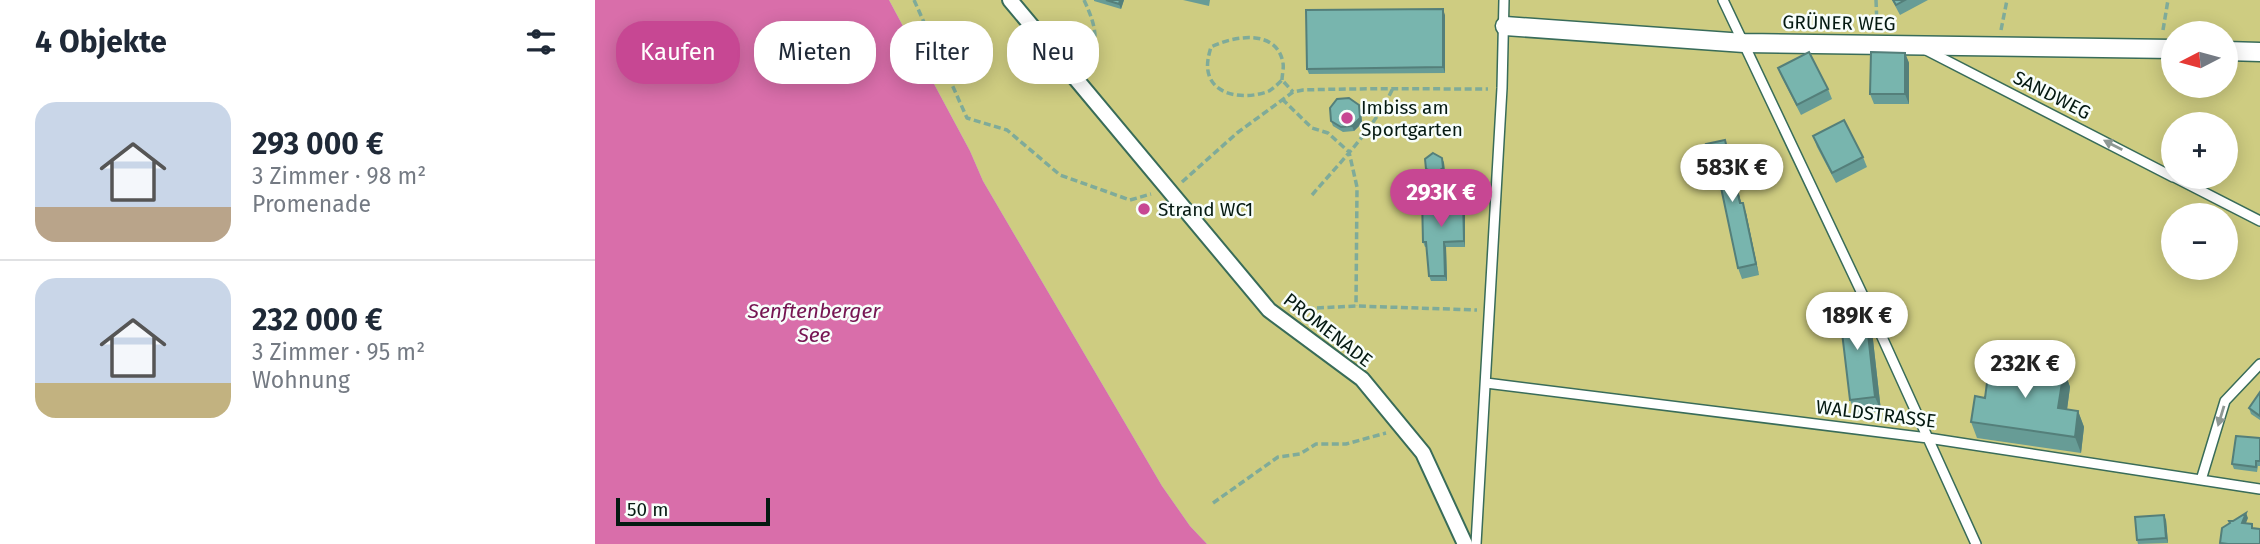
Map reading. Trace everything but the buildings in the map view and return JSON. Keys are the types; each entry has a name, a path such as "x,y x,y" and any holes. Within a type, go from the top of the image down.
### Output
{"street":[{"name":"PROMENADE","path":"1010,0 1269,310 1362,379 1423,453 1465,544"},
{"name":"GRÜNER WEG","path":"1505,26 1744,43 2161,49"},
{"path":"2238,51 2260,52"}],"lane":[{"path":"1476,544 1502,89 1504,0"},
{"path":"1723,0 1976,544"},
{"name":"SANDWEG","path":"1915,44 2161,170"},
{"name":"SANDWEG","path":"2197,189 2260,221"},
{"path":"2201,480 2225,401 2260,364"},
{"name":"WALDSTRASSE","path":"1486,383 1928,438 2260,489"}],"path":[{"path":"914,0 967,118 1007,130 1060,175 1131,200 1150,195"},
{"path":"1084,0 1097,41 1084,89"},
{"path":"1876,0 1878,46"},
{"path":"1997,46 2007,0"},
{"path":"2167,21 2168,0"},
{"path":"1282,80 1271,90 1258,94 1244,96 1219,90 1209,78 1207,62 1211,47 1225,40 1246,37 1265,39 1277,48 1283,62 1282,80 1293,92"},
{"path":"1170,192 1237,133 1293,92 1393,88 1502,89"},
{"path":"1312,195 1373,125 1393,88"},
{"path":"1282,99 1313,128 1328,132 1349,152 1357,187 1356,306"},
{"path":"1384,109 1394,112"},
{"path":"1373,125 1381,131"},
{"path":"1269,310 1356,306 1490,310"},
{"path":"1213,503 1278,457 1300,454 1316,444 1346,444 1368,439 1400,426"}],"shaded area":[{"path":"889,0 2260,0 2260,544 1207,544 1190,526 1162,486 983,181 934,84 993,84 993,21 900,21"}],"water":[{"name":"Senftenberger See","path":"595,0 889,0 900,21 890,21 890,84 934,84 983,181 1162,486 1190,526 1207,544 595,544"}],"place":[{"name":"Imbiss am Sportgarten","path":"1347,118"},
{"name":"Strand WC1","path":"1144,209"}]}
